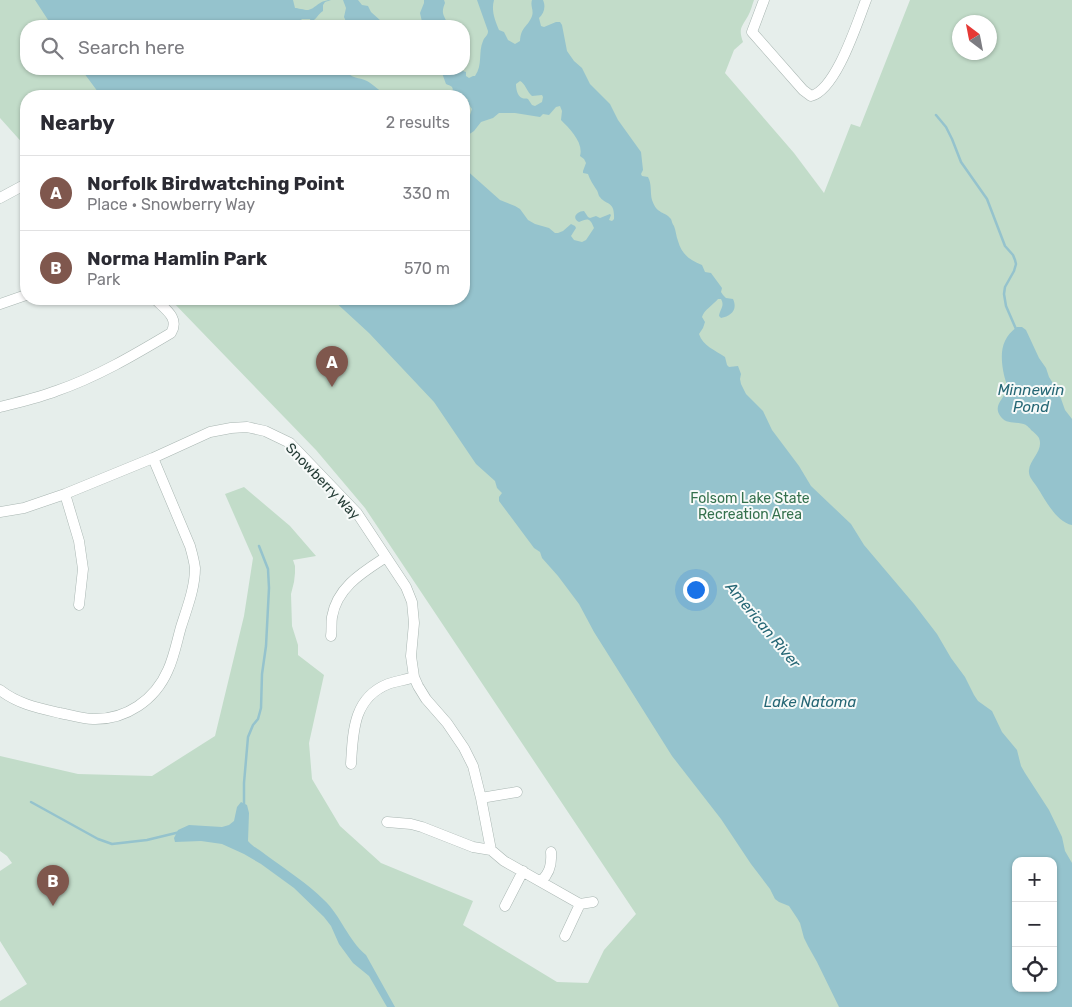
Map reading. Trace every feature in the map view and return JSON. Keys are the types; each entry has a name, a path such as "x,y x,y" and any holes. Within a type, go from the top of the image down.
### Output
{"street":[{"path":"764,0 752,32 803,90 811,96 818,94 839,68 866,0"},
{"path":"0,198 20,187"},
{"path":"0,304 20,297"},
{"path":"0,407 55,392 82,381 118,364 171,333 174,328 173,318 161,305"},
{"name":"Snowberry Way","path":"0,512 24,508 64,494 153,458 210,432 247,427 265,431 290,443 351,506 406,587 412,602 414,623 411,656 414,677 426,700 447,723 464,748 473,766 491,850"},
{"path":"0,690 14,700 30,705 84,718 100,719 124,714 139,706 162,683 169,668 189,601 195,569 190,546 153,458"},
{"path":"64,494 79,541 83,569 79,605"},
{"path":"331,636 333,615 338,600 346,587 366,570 386,557"},
{"path":"351,764 354,724 362,707 374,693 384,686 414,677"},
{"path":"481,798 517,792"},
{"path":"388,822 411,824 473,847 491,850 504,862 580,904 592,902"},
{"path":"541,881 546,877 551,865 551,852"},
{"path":"505,906 523,872"},
{"path":"565,936 580,904"}],"green space":[{"name":"Folsom Lake State Recreation Area","path":"0,0 754,0 741,28 743,42 734,50 725,73 794,153 824,193 851,124 860,127 910,0 1072,0 1072,1007 0,1007 0,1001 27,984 0,941 0,871 12,863 0,851 0,756 78,774 152,776 215,736 244,616 253,558 225,494 244,487 290,526 316,556 293,560 295,573 291,594 292,626 298,645 298,655 324,675 309,743 312,779 340,826 381,863 473,901 463,925 557,982 588,983 604,950 636,914 365,508 316,450 176,305 470,305 470,90 20,90 20,140 0,118"}],"water":[{"path":"35,0 293,0 295,8 310,10 327,0 331,0 325,2 323,11 314,20 48,20"},
{"path":"343,0 358,0 362,5 368,6 371,12 380,20 345,20 346,8"},
{"path":"424,0 444,0 443,13 446,20 422,20 420,13"},
{"name":"Lake Natoma","path":"477,0 494,0 493,12 499,30 504,32 508,40 515,44 520,41 523,29 532,16 532,0 543,0 544,10 539,18 541,26 544,27 560,22 567,51 582,68 590,84 610,104 618,120 641,152 643,170 641,174 648,177 652,200 656,208 671,219 682,250 690,259 702,265 705,272 711,273 722,288 721,292 726,298 733,299 735,306 733,312 728,316 721,318 719,316 722,306 721,299 718,299 705,312 702,317 705,322 699,334 703,342 725,357 729,367 738,366 741,374 741,384 746,394 763,411 772,430 799,466 811,486 851,524 864,545 914,604 937,634 978,701 992,711 1002,732 1017,750 1021,766 1049,810 1062,837 1065,851 1072,863 1072,1007 839,1007 804,938 797,918 789,906 775,899 721,819 672,756 594,632 579,604 499,501 502,493 497,488 495,481 476,464 434,402 369,333 339,305 470,305 470,173 500,200 520,209 528,220 535,224 549,228 555,233 563,231 571,224 575,226 576,228 571,236 574,240 582,242 586,240 594,228 588,220 579,222 575,219 579,212 584,211 590,218 596,216 600,218 610,214 609,220 612,221 614,219 612,206 599,196 588,174 583,173 586,163 580,156 581,151 578,141 561,120 562,111 560,106 556,107 549,115 543,114 540,117 515,113 499,113 493,118 481,122 470,134 470,115 472,109 470,106 470,90 453,90 452,87 446,84 443,75 466,75 469,78 475,76 479,67 484,39 488,31","holes":["520,81 532,96 542,95 542,102 535,106 528,99 520,97 516,84"]},
{"path":"85,75 350,75 367,81 379,90 97,90"},
{"name":"Minnewin Pond","path":"1017,327 1022,327 1026,330 1059,393 1065,410 1072,419 1072,525 1056,515 1029,475 1030,466 1040,447 1039,438 1026,425 1006,421 999,413 998,406 1007,386 1002,361 1004,342"},
{"path":"241,802 247,805 249,813 248,841 303,882 330,906 354,942 366,955 395,1007 387,1007 369,976 353,963 339,944 331,926 324,917 294,888 261,864 222,844 201,841 175,842 174,838 178,830 189,825 222,827 229,825 234,821 237,807"}],"waterway":[{"path":"936,115 946,127 961,162 987,199 1005,246 1015,260 1014,271 1005,287 1004,294 1006,306 1016,329"},
{"path":"244,807 248,737 258,719 261,708 262,674 266,646 268,569 259,546"},
{"path":"31,802 98,839 112,844 147,840 180,832"}],"place":[{"name":"Norfolk Birdwatching Point","path":"332,387"},
{"name":"Norma Hamlin Park","path":"53,906"}],"water label":[{"name":"American River","path":"763,625"}]}
